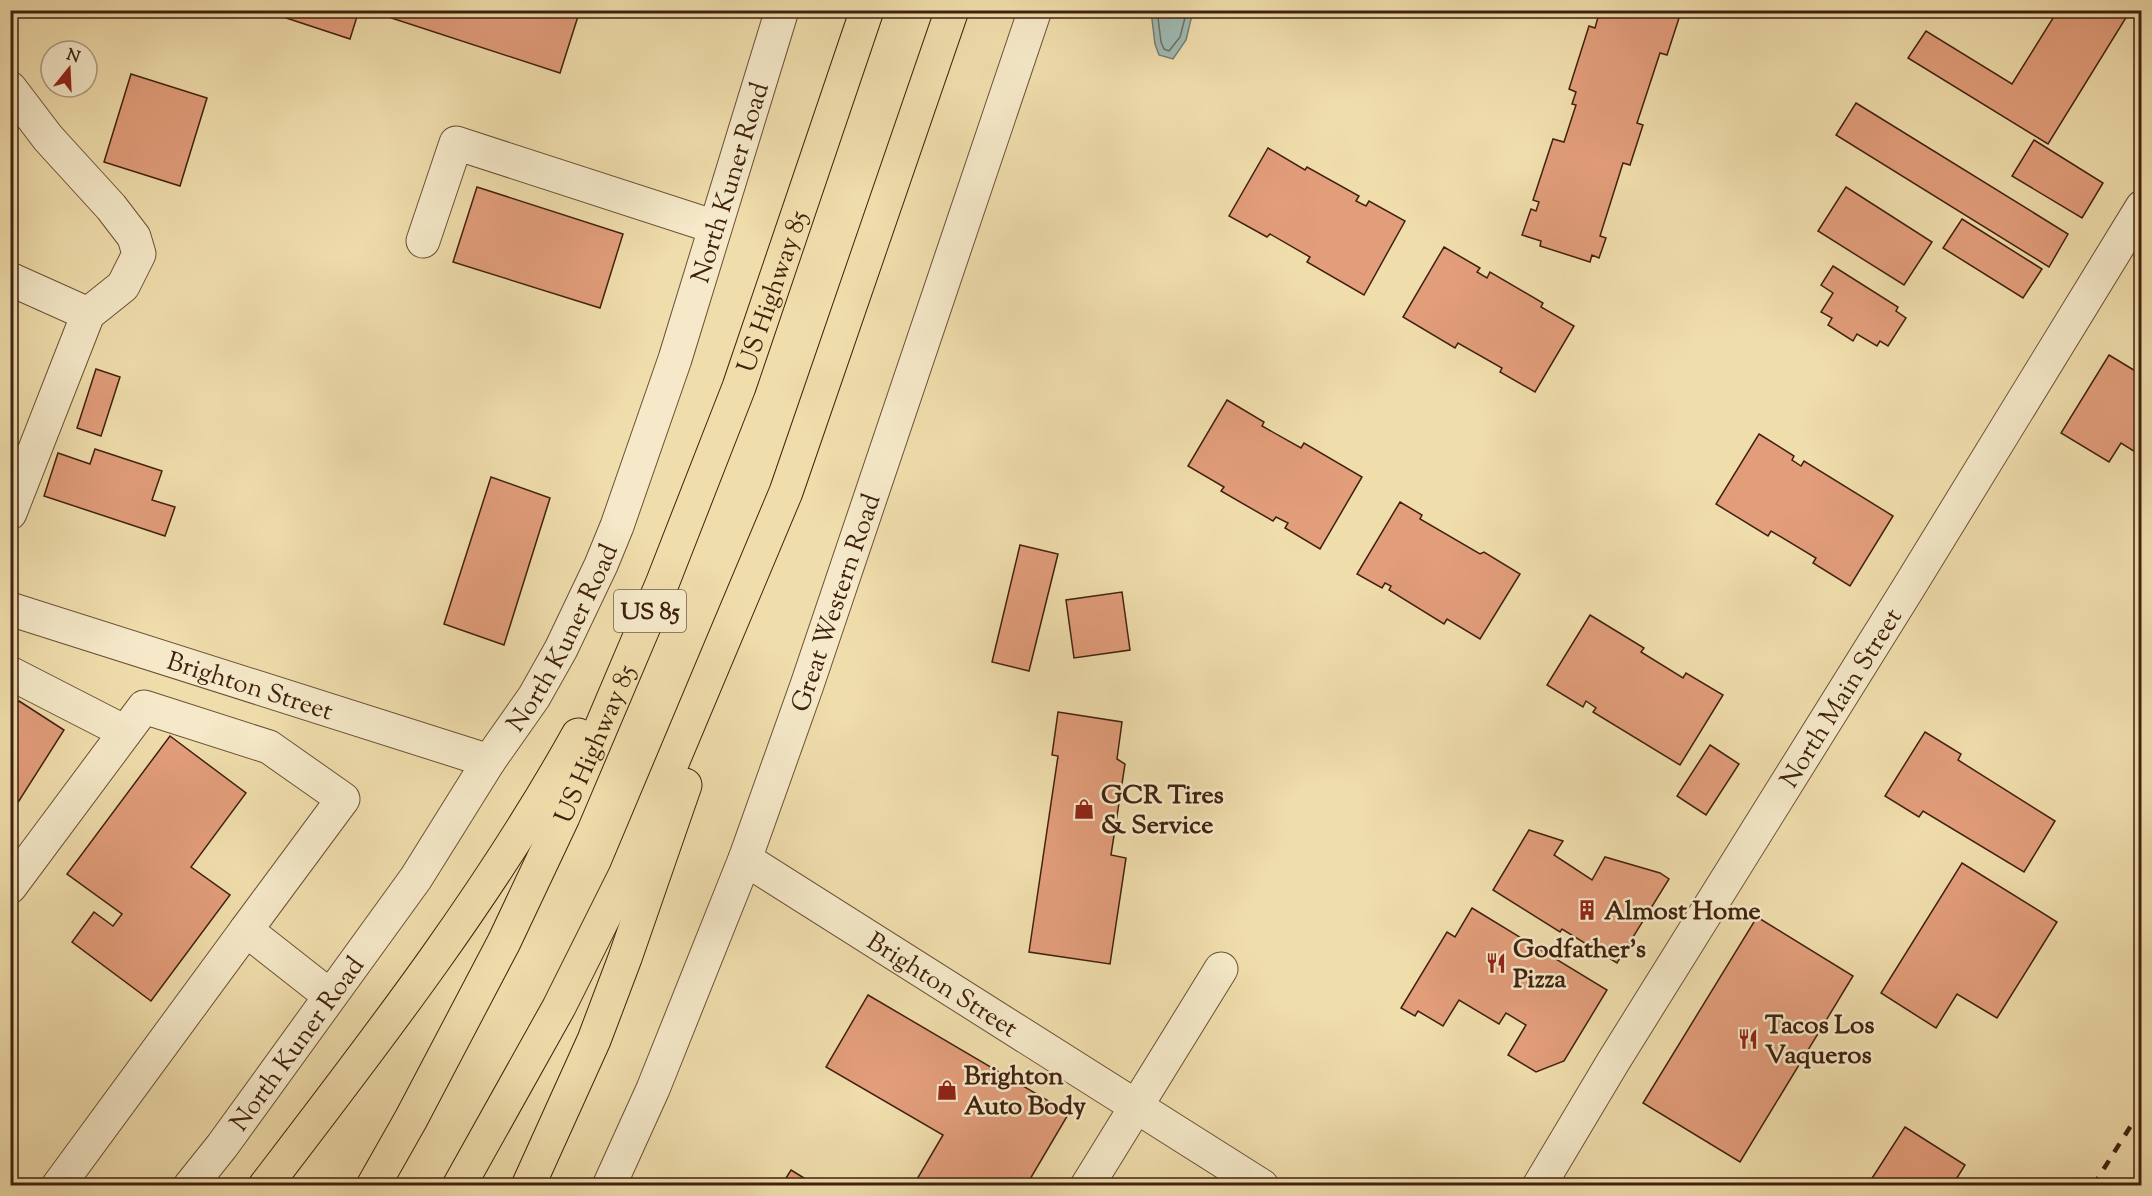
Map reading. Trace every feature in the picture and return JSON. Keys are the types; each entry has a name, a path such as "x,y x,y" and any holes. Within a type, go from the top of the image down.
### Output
{"highway":[{"name":"US Highway 85","path":"373,1185 411,1119 504,942 563,817 662,584 739,387 867,10"},
{"name":"US 85","path":"459,1185 559,1006 625,875 786,492 952,10"},
{"path":"528,1185 590,1051 625,958 786,492"},
{"path":"265,1185 386,1026 481,891 561,767 662,584"}],"street":[{"name":"North Kuner Road","path":"190,1185 222,1146 416,878 550,669 601,566 617,526 675,359 782,10"},
{"name":"Great Western Road","path":"609,1185 653,1089 745,859 807,685 1035,10"},
{"path":"10,88 48,138 111,207 134,237 139,255 123,286 88,314 10,513"},
{"path":"423,241 456,143 715,227"},
{"name":"North Main Street","path":"1539,1185 2142,207"},
{"path":"10,279 88,314"},
{"name":"Brighton Street","path":"11,609 489,761"},
{"path":"10,673 125,732"},
{"path":"10,887 144,707 269,747 343,799 58,1185"},
{"name":"Brighton Street","path":"745,859 1262,1185"},
{"path":"246,930 330,996"},
{"path":"1087,1185 1221,969"}],"water":[{"path":"1151,11 1193,11 1186,40 1173,59 1159,55 1155,44"}],"building":[{"path":"262,10 359,10 350,39"},
{"path":"367,10 580,10 560,73"},
{"path":"1600,10 1666,10 1680,15 1667,55 1660,53 1637,123 1643,125 1630,165 1623,163 1600,236 1606,238 1599,258 1592,255 1590,262 1540,246 1541,241 1522,235 1531,209 1536,211 1539,202 1533,200 1553,139 1564,142 1576,105 1572,104 1576,92 1569,89 1589,26 1595,28"},
{"path":"2058,10 2118,10 2127,16 2048,144 1908,58 1926,31 2012,84"},
{"path":"131,74 207,98 180,186 104,162"},
{"path":"1856,103 2068,234 2049,267 1836,135"},
{"path":"2034,140 2103,183 2082,218 2012,176"},
{"path":"1268,148 1305,170 1307,167 1359,196 1356,201 1366,206 1369,201 1405,221 1364,295 1307,262 1310,257 1270,234 1267,237 1229,216"},
{"path":"477,187 623,234 600,308 453,262"},
{"path":"1846,187 1932,242 1904,285 1818,231"},
{"path":"1962,219 2042,269 2023,298 1943,248"},
{"path":"1444,247 1480,268 1477,272 1487,278 1490,272 1543,303 1541,307 1574,326 1535,392 1500,372 1502,368 1458,343 1455,348 1403,317"},
{"path":"1833,266 1898,307 1896,311 1906,318 1888,346 1880,341 1877,346 1857,334 1853,341 1828,325 1832,318 1821,312 1833,293 1821,285"},
{"path":"2109,355 2142,375 2142,452 2140,455 2121,443 2109,462 2061,433"},
{"path":"96,369 120,377 101,436 77,428"},
{"path":"1227,400 1264,422 1262,426 1301,448 1304,443 1362,477 1320,549 1285,528 1288,523 1276,517 1273,521 1221,491 1224,487 1188,466"},
{"path":"1759,434 1794,456 1792,460 1801,466 1804,461 1893,516 1850,586 1813,563 1816,558 1771,531 1768,536 1716,504"},
{"path":"95,449 162,471 152,500 175,507 165,536 44,496 58,453 90,464"},
{"path":"491,477 550,498 504,645 444,624"},
{"path":"1400,502 1422,515 1420,519 1480,554 1484,552 1520,574 1480,639 1447,619 1444,624 1389,590 1391,586 1385,583 1382,588 1357,574"},
{"path":"1020,545 1058,554 1029,671 992,662"},
{"path":"1122,592 1130,650 1074,658 1066,600"},
{"path":"1590,615 1644,648 1641,652 1683,678 1686,673 1723,695 1680,765 1593,712 1596,708 1586,701 1583,707 1547,685"},
{"path":"19,701 64,730 10,815 10,714"},
{"name":"GCR Tires & Service","path":"1058,712 1122,722 1117,759 1125,764 1111,855 1126,858 1110,964 1029,952 1058,756 1052,755"},
{"path":"1925,732 1961,754 1958,760 2055,821 2024,872 1923,811 1919,817 1885,796"},
{"path":"170,736 246,793 191,867 230,895 151,1001 72,942 94,912 113,926 122,914 67,874"},
{"path":"1710,745 1739,764 1706,815 1677,796"},
{"name":"Almost Home","path":"1529,830 1563,841 1554,855 1592,880 1605,857 1660,873 1669,879 1617,963 1562,929 1560,932 1493,890"},
{"path":"1962,863 2057,922 1997,1018 1957,994 1936,1028 1881,993"},
{"name":"Godfather's Pizza","path":"1472,908 1607,990 1564,1061 1536,1072 1508,1055 1526,1025 1506,1013 1499,1024 1459,1000 1443,1026 1418,1011 1415,1016 1401,1008 1447,932 1455,937"},
{"name":"Tacos Los Vaqueros","path":"1757,917 1853,976 1740,1162 1643,1103"},
{"name":"Brighton Auto Body","path":"868,995 1069,1113 1026,1186 913,1186 943,1135 826,1067"},
{"path":"1905,1127 1965,1165 1952,1186 1867,1186"},
{"path":"791,1170 817,1186 781,1186"}],"railway":[{"path":"2093,1186 2142,1108"}],"place":[{"name":"GCR Tires & Service","path":"1084,809"},
{"name":"Almost Home","path":"1587,910"},
{"name":"Godfather's Pizza","path":"1496,963"},
{"name":"Tacos Los Vaqueros","path":"1748,1039"},
{"name":"Brighton Auto Body","path":"947,1090"}]}
